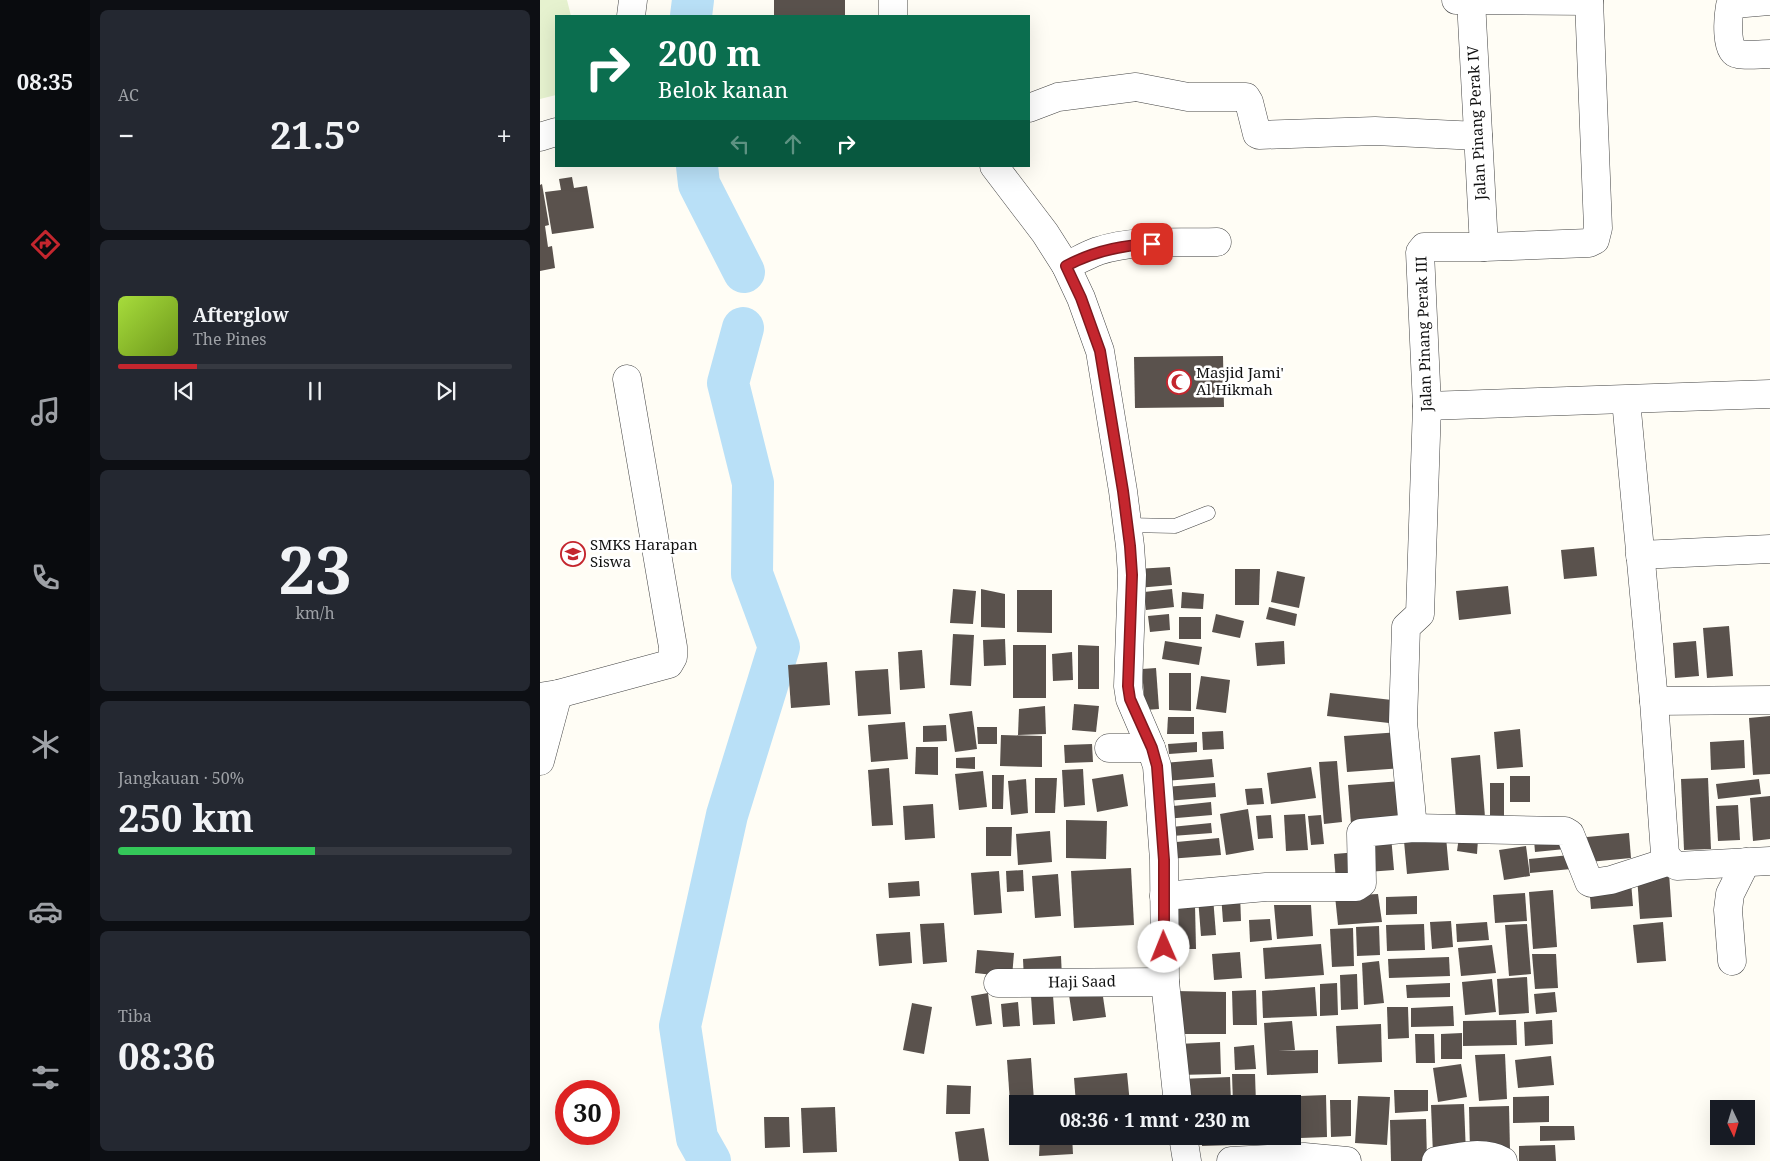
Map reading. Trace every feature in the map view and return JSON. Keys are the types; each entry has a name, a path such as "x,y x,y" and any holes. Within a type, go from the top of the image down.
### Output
{"street":[{"path":"631,15 633,0"},
{"path":"893,0 893,15"},
{"path":"1456,0 1589,1"},
{"name":"Jalan Pinang Perak IV","path":"1471,0 1484,247"},
{"name":"Jalan Pinang Perak III","path":"1413,828 1403,722 1403,698 1406,627 1420,614 1427,406 1420,252 1424,247 1589,243 1595,240 1598,228 1589,1"},
{"path":"1770,1 1734,4 1730,6 1728,13 1729,45 1732,51 1737,54 1770,54"},
{"path":"1030,108 1058,97 1136,87 1188,97 1246,97 1257,134 1259,135 1375,131 1478,136"},
{"path":"540,137 555,132"},
{"path":"995,167 1045,233 1066,266 1081,298 1100,351 1127,525 1132,575 1128,686 1130,699 1152,748 1157,766 1164,860 1165,982 1177,1095"},
{"path":"1066,266 1084,257 1118,246 1217,242"},
{"path":"540,760 545,695 669,664 673,657 673,647 627,379"},
{"path":"1427,406 1770,394"},
{"path":"1626,400 1654,701 1665,854 1670,862 1677,866 1758,861"},
{"path":"1640,555 1770,549"},
{"path":"1654,701 1770,700"},
{"path":"1109,748 1152,748"},
{"path":"1164,896 1266,887 1356,887 1362,883 1361,833 1413,828 1565,831 1570,834 1591,883 1611,880 1670,862"},
{"path":"1732,961 1728,910 1730,894 1758,861"},
{"name":"Haji Saad","path":"998,983 1165,982"},
{"path":"1185,1145 1187,1161"},
{"path":"1436,1161 1481,1155 1503,1161"},
{"path":"1231,1161 1304,1157 1347,1161"}],"lane":[{"path":"1127,525 1176,526 1208,513"}],"green space":[{"path":"540,0 567,0 571,15 555,15 555,95 540,99"}],"building":[{"path":"774,0 845,0 845,15 774,15"},
{"path":"572,177 574,188 587,186 594,228 552,234 545,192 561,190 559,179"},
{"path":"542,184 549,225 545,226 548,247 552,246 555,268 540,271 540,185"},
{"name":"Masjid Jami' Al Hikmah","path":"1223,356 1224,407 1135,408 1134,357"},
{"path":"1594,547 1597,576 1564,579 1561,550"},
{"path":"1170,567 1172,585 1137,588 1136,569"},
{"path":"1235,569 1260,569 1259,605 1235,605"},
{"path":"1277,571 1305,577 1299,608 1271,602"},
{"path":"1508,586 1511,614 1459,620 1456,591"},
{"path":"953,589 976,591 973,624 950,623"},
{"path":"981,589 1005,594 1005,628 981,627"},
{"path":"1172,589 1174,607 1146,610 1144,592"},
{"path":"1017,590 1052,590 1052,633 1017,632"},
{"path":"1182,592 1204,594 1203,609 1181,608"},
{"path":"1269,607 1297,614 1295,626 1266,619"},
{"path":"1169,614 1170,630 1150,632 1148,616"},
{"path":"1216,614 1244,621 1240,638 1212,632"},
{"path":"1179,617 1201,617 1201,639 1179,639"},
{"path":"1729,626 1733,676 1707,678 1703,628"},
{"path":"953,634 974,635 971,686 950,685"},
{"path":"1005,639 1006,665 984,666 983,640"},
{"path":"1165,641 1202,647 1199,665 1162,659"},
{"path":"1284,641 1285,664 1257,666 1255,643"},
{"path":"1696,641 1699,676 1675,678 1673,643"},
{"path":"1013,645 1046,645 1046,698 1013,698"},
{"path":"1078,645 1099,646 1099,689 1078,689"},
{"path":"922,650 925,688 900,690 898,652"},
{"path":"1072,652 1073,680 1053,681 1052,654"},
{"path":"827,662 830,705 791,708 788,665"},
{"path":"1156,668 1159,709 1145,710 1142,669"},
{"path":"888,669 891,714 858,716 855,671"},
{"path":"1169,673 1191,673 1191,711 1169,710"},
{"path":"1201,676 1230,680 1226,713 1196,709"},
{"path":"1330,693 1392,700 1389,723 1327,716"},
{"path":"1074,704 1099,706 1096,732 1072,730"},
{"path":"1045,706 1046,734 1018,735 1019,709"},
{"path":"972,711 977,749 955,752 949,714"},
{"path":"1770,716 1770,774 1753,775 1749,718"},
{"path":"1168,717 1194,717 1194,734 1167,734"},
{"path":"905,722 908,759 871,762 868,725"},
{"path":"946,725 947,741 923,742 923,726"},
{"path":"977,727 997,727 997,744 978,744"},
{"path":"1520,729 1523,767 1497,769 1494,732"},
{"path":"1223,731 1224,749 1203,750 1202,732"},
{"path":"1400,732 1403,768 1347,772 1344,736"},
{"path":"1001,735 1042,736 1042,767 1000,766"},
{"path":"1744,740 1745,768 1711,770 1710,742"},
{"path":"1197,742 1197,752 1169,754 1168,744"},
{"path":"1092,744 1093,762 1065,763 1064,745"},
{"path":"916,747 938,747 938,775 915,774"},
{"path":"1480,755 1485,817 1456,819 1451,758"},
{"path":"975,757 975,769 956,768 956,758"},
{"path":"1212,759 1214,777 1165,781 1163,763"},
{"path":"1337,761 1342,822 1324,824 1319,762"},
{"path":"1311,767 1316,798 1271,804 1267,773"},
{"path":"889,768 893,825 872,826 868,770"},
{"path":"1083,769 1085,805 1064,807 1062,770"},
{"path":"983,771 987,807 959,810 955,774"},
{"path":"1123,774 1128,806 1097,812 1092,779"},
{"path":"992,775 1004,775 1003,809 992,809"},
{"path":"1510,776 1530,776 1530,802 1510,802"},
{"path":"1035,778 1057,778 1055,813 1035,813"},
{"path":"1708,778 1711,849 1684,850 1681,779"},
{"path":"1026,779 1028,813 1011,815 1008,781"},
{"path":"1759,779 1761,794 1718,799 1716,784"},
{"path":"1402,781 1405,821 1351,824 1348,785"},
{"path":"1215,783 1216,797 1166,801 1165,787"},
{"path":"1490,783 1504,783 1504,818 1490,818"},
{"path":"1262,788 1264,804 1247,805 1245,789"},
{"path":"1770,796 1770,839 1753,841 1750,798"},
{"path":"1211,802 1212,815 1165,819 1164,807"},
{"path":"933,804 935,838 905,840 903,806"},
{"path":"1738,805 1740,840 1718,841 1716,806"},
{"path":"1248,809 1254,850 1226,855 1220,814"},
{"path":"1305,814 1308,850 1286,851 1284,815"},
{"path":"1271,815 1273,838 1258,839 1256,816"},
{"path":"1321,815 1324,844 1311,845 1308,816"},
{"path":"1066,820 1107,821 1106,859 1066,858"},
{"path":"1211,823 1212,833 1172,836 1171,827"},
{"path":"986,827 1012,827 1011,856 986,856"},
{"path":"1050,831 1052,862 1018,865 1016,834"},
{"path":"1629,833 1631,858 1589,862 1587,837"},
{"path":"1391,836 1394,870 1367,872 1364,838"},
{"path":"1446,837 1449,870 1407,874 1404,841"},
{"path":"1459,837 1478,839 1477,854 1457,851"},
{"path":"1219,838 1221,855 1168,859 1166,843"},
{"path":"1564,838 1565,849 1535,852 1534,840"},
{"path":"1526,846 1530,876 1504,880 1499,850"},
{"path":"1358,852 1360,880 1336,883 1334,854"},
{"path":"1570,855 1571,869 1530,873 1529,859"},
{"path":"1131,868 1134,925 1074,928 1071,871"},
{"path":"1023,870 1024,891 1007,892 1006,871"},
{"path":"999,871 1002,913 974,915 971,873"},
{"path":"1669,873 1672,917 1640,919 1637,875"},
{"path":"1058,874 1061,916 1035,918 1032,876"},
{"path":"919,881 920,896 889,898 888,883"},
{"path":"1631,882 1633,906 1591,909 1589,885"},
{"path":"1553,890 1557,947 1533,949 1529,892"},
{"path":"1240,893 1241,921 1223,922 1221,894"},
{"path":"1525,893 1527,921 1495,923 1493,895"},
{"path":"1378,894 1382,922 1338,925 1335,896"},
{"path":"1417,896 1417,914 1386,915 1386,897"},
{"path":"1213,897 1216,935 1201,936 1198,898"},
{"path":"1173,905 1195,905 1196,949 1174,949"},
{"path":"1274,905 1311,905 1313,936 1277,939"},
{"path":"1270,919 1272,940 1250,942 1249,920"},
{"path":"1451,921 1453,947 1432,949 1430,922"},
{"path":"1487,922 1489,940 1457,942 1456,924"},
{"path":"1663,922 1666,961 1637,963 1633,925"},
{"path":"944,923 947,962 923,964 920,924"},
{"path":"1424,924 1425,950 1387,951 1386,925"},
{"path":"1527,924 1531,974 1509,976 1505,925"},
{"path":"1379,926 1380,955 1357,956 1356,927"},
{"path":"1353,928 1354,966 1332,967 1330,929"},
{"path":"910,932 912,963 879,966 876,934"},
{"path":"1321,944 1324,975 1265,979 1263,948"},
{"path":"1492,945 1496,973 1461,976 1458,948"},
{"path":"977,950 1014,953 1012,977 975,973"},
{"path":"1240,952 1242,978 1214,980 1212,954"},
{"path":"1532,954 1556,954 1558,988 1535,989"},
{"path":"1061,956 1062,978 1024,981 1023,959"},
{"path":"1449,957 1450,976 1389,978 1388,959"},
{"path":"1379,961 1384,1003 1364,1005 1362,963"},
{"path":"1357,974 1358,1009 1341,1010 1340,975"},
{"path":"1527,977 1529,1013 1499,1015 1497,979"},
{"path":"1492,979 1496,1012 1465,1015 1462,982"},
{"path":"1337,983 1338,1015 1320,1016 1320,984"},
{"path":"1450,983 1450,997 1407,998 1406,985"},
{"path":"1315,987 1317,1016 1263,1018 1262,991"},
{"path":"1102,990 1106,1017 1073,1021 1069,995"},
{"path":"1256,990 1257,1025 1233,1025 1232,991"},
{"path":"1175,991 1226,992 1226,1034 1175,1034"},
{"path":"1555,992 1557,1012 1536,1014 1534,994"},
{"path":"988,993 992,1024 976,1026 971,996"},
{"path":"1053,995 1055,1024 1033,1025 1031,996"},
{"path":"1018,1002 1020,1026 1003,1027 1001,1004"},
{"path":"912,1003 932,1007 924,1054 903,1050"},
{"path":"1453,1006 1454,1026 1411,1027 1411,1008"},
{"path":"1387,1007 1408,1007 1409,1038 1388,1039"},
{"path":"1516,1020 1517,1045 1463,1046 1463,1021"},
{"path":"1552,1020 1553,1044 1525,1046 1524,1022"},
{"path":"1292,1021 1295,1050 1278,1051 1318,1050 1318,1073 1267,1075 1264,1023"},
{"path":"1381,1024 1382,1062 1338,1064 1336,1026"},
{"path":"1462,1033 1462,1059 1441,1059 1441,1034"},
{"path":"1415,1034 1434,1034 1435,1063 1416,1063"},
{"path":"1220,1042 1221,1074 1178,1075 1178,1044"},
{"path":"1254,1045 1256,1069 1235,1070 1234,1047"},
{"path":"1505,1054 1507,1099 1479,1101 1475,1055"},
{"path":"1551,1056 1554,1085 1518,1088 1515,1060"},
{"path":"1031,1058 1034,1095 1009,1095 1007,1060"},
{"path":"1461,1064 1467,1097 1438,1102 1433,1068"},
{"path":"1127,1073 1129,1095 1075,1095 1074,1078"},
{"path":"1232,1074 1255,1074 1256,1095 1233,1095"},
{"path":"1230,1077 1231,1095 1181,1095 1180,1079"},
{"path":"947,1085 971,1086 970,1114 946,1114"},
{"path":"1394,1090 1428,1090 1428,1111 1395,1113"},
{"path":"1326,1095 1327,1137 1301,1138 1301,1096"},
{"path":"1358,1096 1390,1097 1387,1145 1355,1143"},
{"path":"1549,1096 1549,1122 1513,1123 1513,1097"},
{"path":"1330,1100 1351,1100 1351,1136 1331,1137"},
{"path":"1464,1104 1466,1154 1433,1155 1431,1105"},
{"path":"1509,1106 1510,1150 1470,1151 1469,1107"},
{"path":"835,1107 837,1152 803,1153 801,1108"},
{"path":"764,1117 789,1117 790,1147 765,1148"},
{"path":"1426,1119 1427,1161 1391,1161 1390,1120"},
{"path":"1540,1126 1574,1126 1575,1140 1540,1141"},
{"path":"984,1128 989,1161 959,1161 955,1132"},
{"path":"1040,1145 1072,1145 1073,1154 1039,1156"},
{"path":"1555,1145 1556,1161 1519,1161 1519,1146"}],"waterway":[{"path":"691,15 693,0"},
{"path":"697,167 699,184 744,272"},
{"path":"710,1161 697,1138 680,1026 727,815 779,647 752,574 753,483 728,383 743,328"}],"place":[{"name":"Masjid Jami' Al Hikmah","path":"1179,382"},
{"name":"SMKS Harapan Siswa","path":"573,554"}],"route":[{"path":"1152,244 1118,246 1099,251 1066,266 1081,298 1100,351 1123,491 1132,575 1128,686 1130,699 1152,748 1157,766 1164,860 1164,947"}]}
